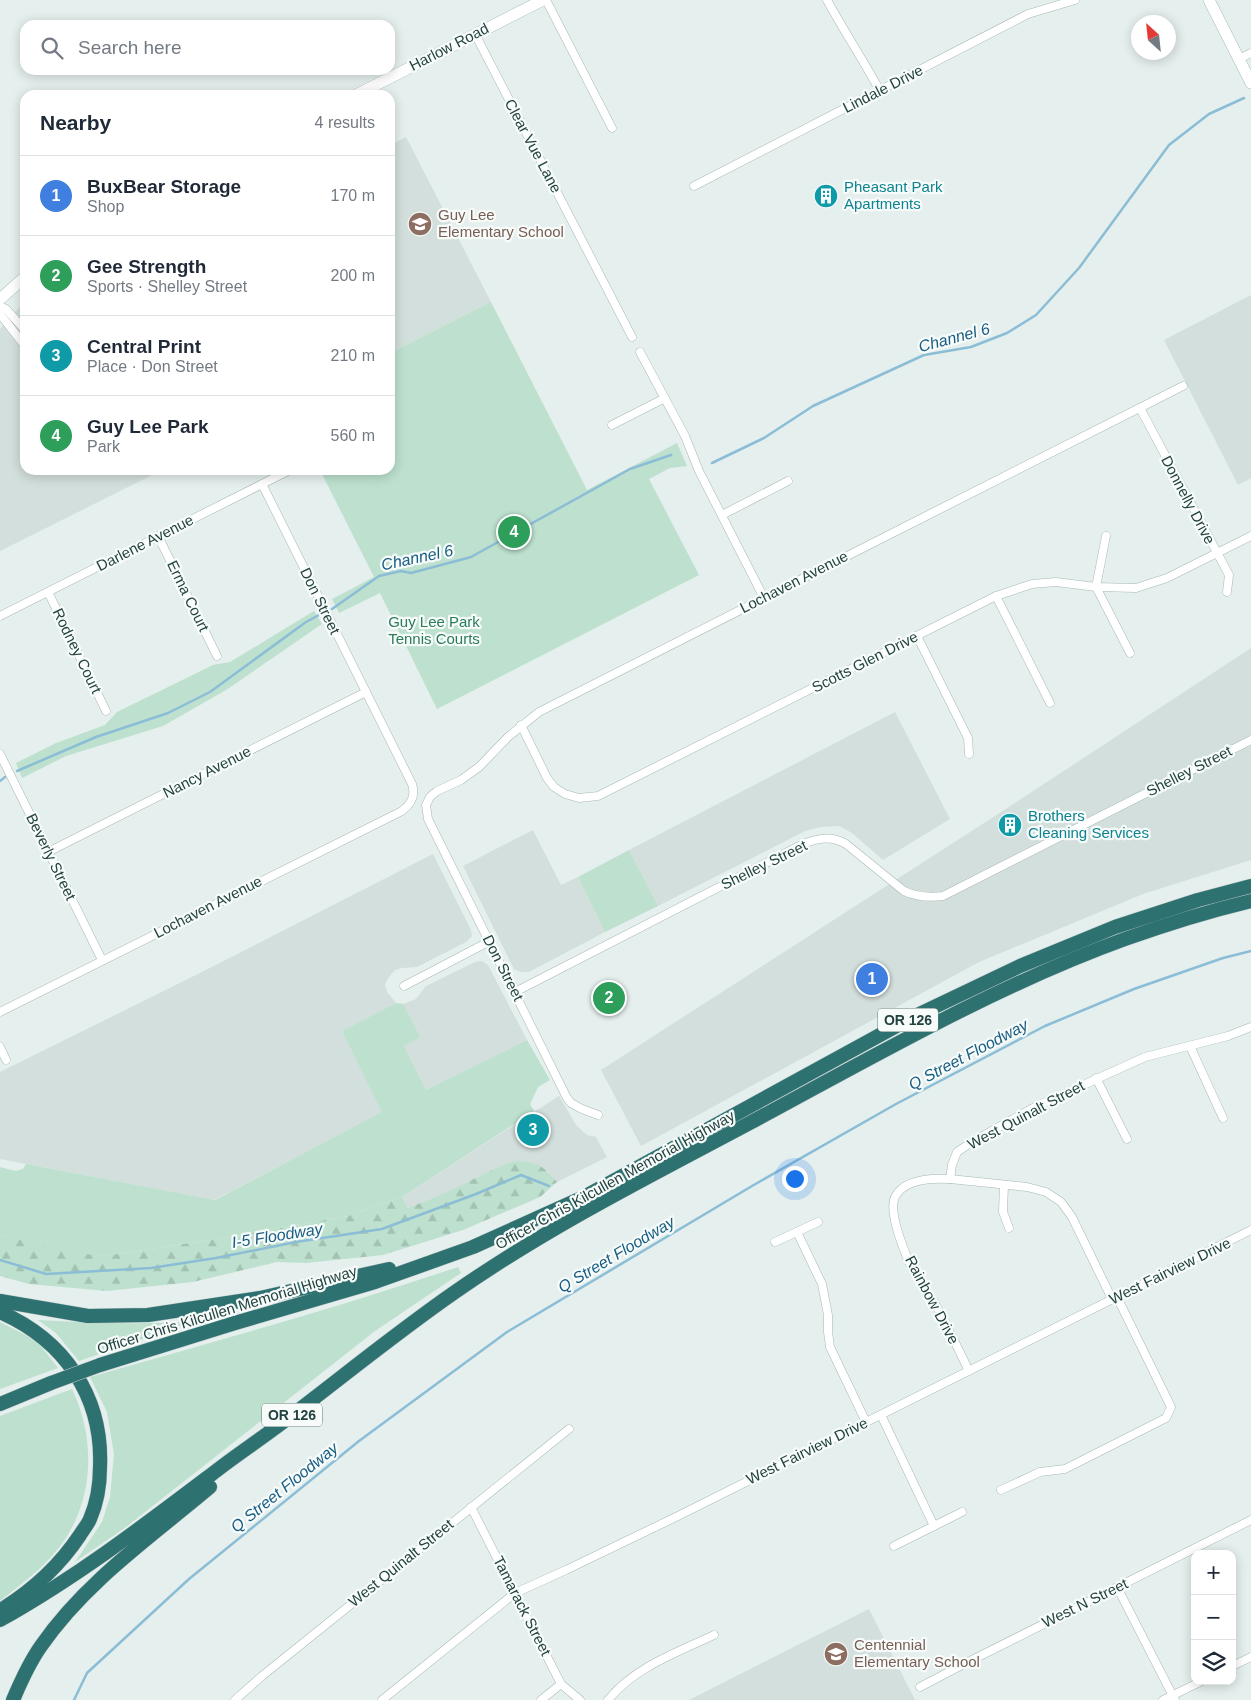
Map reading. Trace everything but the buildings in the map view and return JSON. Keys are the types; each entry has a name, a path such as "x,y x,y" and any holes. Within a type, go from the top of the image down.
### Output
{"highway":[{"name":"Officer Chris Kilcullen Memorial Highway","path":"0,1404 100,1365 375,1282 473,1247 584,1197 911,1018 1020,966 1115,927 1198,900 1251,886"},
{"name":"Officer Chris Kilcullen Memorial Highway","path":"0,1620 25,1606 101,1556 276,1427 363,1359 455,1292 518,1250 913,1035 1027,979 1123,940 1202,913 1251,901"},
{"path":"0,1301 88,1316 148,1315 260,1298 388,1269 473,1247"},
{"path":"0,1312 21,1321 42,1337 72,1368 90,1400 98,1425 101,1447 98,1492 90,1519 72,1547 49,1574 0,1611"},
{"path":"13,1700 24,1674 41,1646 90,1589 224,1475 276,1427"}],"main road":[{"name":"Harlow Road","path":"366,90 544,0"},
{"path":"1209,0 1251,83"},
{"path":"0,300 20,282"}],"street":[{"name":"Harlow Road","path":"544,0 612,128"},
{"path":"827,0 836,18 862,57 880,91"},
{"name":"Lindale Drive","path":"694,186 1028,14 1075,0"},
{"name":"Clear Vue Lane","path":"475,34 632,337"},
{"path":"1239,59 1251,53"},
{"path":"0,306 6,309 20,324"},
{"path":"0,314 20,340"},
{"path":"640,352 685,436 699,471 764,598"},
{"name":"Lochaven Avenue","path":"426,805 430,797 461,780 479,767 521,725 539,712 1183,386"},
{"path":"612,425 665,398"},
{"name":"Donnelly Drive","path":"1140,408 1229,575 1227,592"},
{"name":"Darlene Avenue","path":"0,616 280,475"},
{"path":"722,515 788,481"},
{"name":"Don Street","path":"262,484 412,784 414,791 413,799"},
{"name":"Erma Court","path":"158,536 218,656"},
{"path":"1106,536 1096,587 1130,654"},
{"name":"Scotts Glen Drive","path":"521,725 547,778 554,787 565,794 579,798 598,796 996,596 1032,584 1056,582 1096,587 1136,588 1167,578 1251,536"},
{"name":"Rodney Court","path":"48,592 106,711"},
{"path":"996,596 1050,703"},
{"path":"916,636 968,738 969,754"},
{"name":"Nancy Avenue","path":"48,852 366,692"},
{"name":"Shelley Street","path":"515,992 796,848 818,839 829,838 846,844 904,891 930,898 943,896 1251,740"},
{"name":"Beverly Street","path":"0,754 102,960"},
{"name":"Lochaven Avenue","path":"0,1012 402,810 409,806 413,799"},
{"name":"Don Street","path":"426,805 428,819 567,1098 571,1103 598,1115"},
{"path":"404,986 490,941"},
{"name":"West Quinalt Street","path":"950,1179 952,1165 957,1152 1035,1107 1145,1057 1228,1036 1251,1027"},
{"path":"1190,1046 1224,1118"},
{"path":"0,1047 6,1060"},
{"name":"West Quinalt Street","path":"1096,1078 1127,1139"},
{"path":"950,1179 1027,1186 1046,1192 1061,1202 1072,1217 1171,1407 1166,1418 1065,1469 1040,1472 1001,1490"},
{"name":"Rainbow Drive","path":"950,1179 918,1181 902,1188 894,1198 893,1208 894,1217 908,1258 917,1278 931,1296 969,1371"},
{"path":"1004,1185 1003,1212 1009,1228"},
{"path":"775,1242 818,1222"},
{"name":"West Fairview Drive","path":"382,1700 514,1593 680,1515 1251,1230"},
{"path":"797,1232 822,1284 828,1315 830,1346 866,1422"},
{"path":"880,1415 934,1526"},
{"name":"West Quinalt Street","path":"235,1700 262,1676 569,1429"},
{"name":"Tamarack Street","path":"471,1507 561,1684 580,1700"},
{"path":"894,1546 962,1512"},
{"name":"West N Street","path":"920,1687 962,1664 1251,1520"},
{"path":"1117,1588 1174,1698"},
{"path":"608,1700 619,1687 636,1674 714,1635"},
{"path":"1236,1664 1251,1657"},
{"path":"541,1700 561,1684"},
{"path":"1163,1700 1174,1698 1195,1685"}],"shaded area":[{"name":"Guy Lee Elementary School","path":"406,137 491,302 395,350 395,142"},
{"path":"1251,295 1251,478 1238,485 1164,340"},
{"path":"20,307 20,475 152,475 0,551 0,329"},
{"path":"1251,648 1251,860 1143,894 979,962 641,1146 601,1070"},
{"path":"895,712 950,819 883,860 852,833 839,826 821,827 805,831 658,906 629,850"},
{"path":"533,830 561,885 578,877 605,932 529,972 521,972 514,969 463,866"},
{"path":"433,854 471,930 472,936 466,942 417,967 395,970 385,984 387,992 396,1003 342,1031 383,1112 214,1200 0,1159 0,1072 202,972"},
{"path":"482,961 488,965 527,1040 426,1090 404,1046 403,1004 416,999 426,986 475,962"},
{"path":"559,1096 576,1125 587,1135 596,1137 607,1157 557,1182 546,1169 498,1167 447,1192 408,1208 402,1197"},
{"name":"Centennial Elementary School","path":"869,1609 915,1700 689,1700"}],"green space":[{"name":"Guy Lee Park Tennis Courts","path":"491,302 587,490 677,443 687,466 670,468 649,479 699,575 437,709 380,593 339,613 332,599 374,577 323,475 395,475 395,350"},
{"path":"314,611 322,624 226,690 163,726 66,756 22,778 16,763 56,743 105,725 117,712 213,665 230,662"},
{"path":"629,850 658,906 605,932 578,877"},
{"path":"396,1003 403,1004 420,1037 404,1046 426,1090 527,1040 550,1080 538,1087 530,1104 534,1111 402,1197 348,1216 104,1256 68,1253 0,1235 0,1167 15,1171 23,1169 26,1164 215,1200 382,1112 342,1031"},
{"path":"515,1161 529,1162 543,1168 557,1182 540,1197 463,1230 383,1255 306,1263 277,1262 193,1282 107,1291 29,1284 0,1276 0,1235 68,1252 104,1256 348,1216 402,1197 408,1208"},
{"path":"458,1267 461,1273 375,1331 126,1527 75,1562 102,1522 110,1497 114,1454 107,1412 90,1377 321,1311"},
{"path":"38,1320 117,1323 195,1321 79,1361 56,1333"},
{"path":"0,1322 37,1341 58,1368 0,1389"},
{"path":"72,1389 80,1409 88,1451 85,1493 69,1532 57,1550 30,1577 0,1601 0,1416"}],"waterway":[{"name":"Channel 6","path":"712,463 764,438 813,406 924,355 971,347 1007,333 1036,315 1079,268 1169,145 1209,114 1244,98"},
{"name":"Channel 6","path":"332,609 379,576 401,571 411,573 471,557 630,469 671,455"},
{"name":"Channel 6","path":"17,771 96,737 168,713 210,692 306,622 319,615"},
{"name":"Channel 6","path":"0,781 5,777"},
{"name":"Q Street Floodway","path":"74,1700 87,1673 189,1579 359,1441 507,1332 752,1186 896,1104 1045,1026 1134,989 1223,958 1251,951"},
{"name":"I-5 Floodway","path":"0,1260 46,1274 151,1268 382,1229 521,1175 549,1186"}],"place":[{"name":"Pheasant Park Apartments","path":"826,196"},
{"name":"Guy Lee Elementary School","path":"420,224"},
{"name":"Guy Lee Park","path":"514,532"},
{"name":"Brothers Cleaning Services","path":"1010,825"},
{"name":"BuxBear Storage","path":"872,979"},
{"name":"Gee Strength","path":"609,998"},
{"name":"Central Print","path":"533,1130"},
{"name":"Centennial Elementary School","path":"836,1654"}]}
